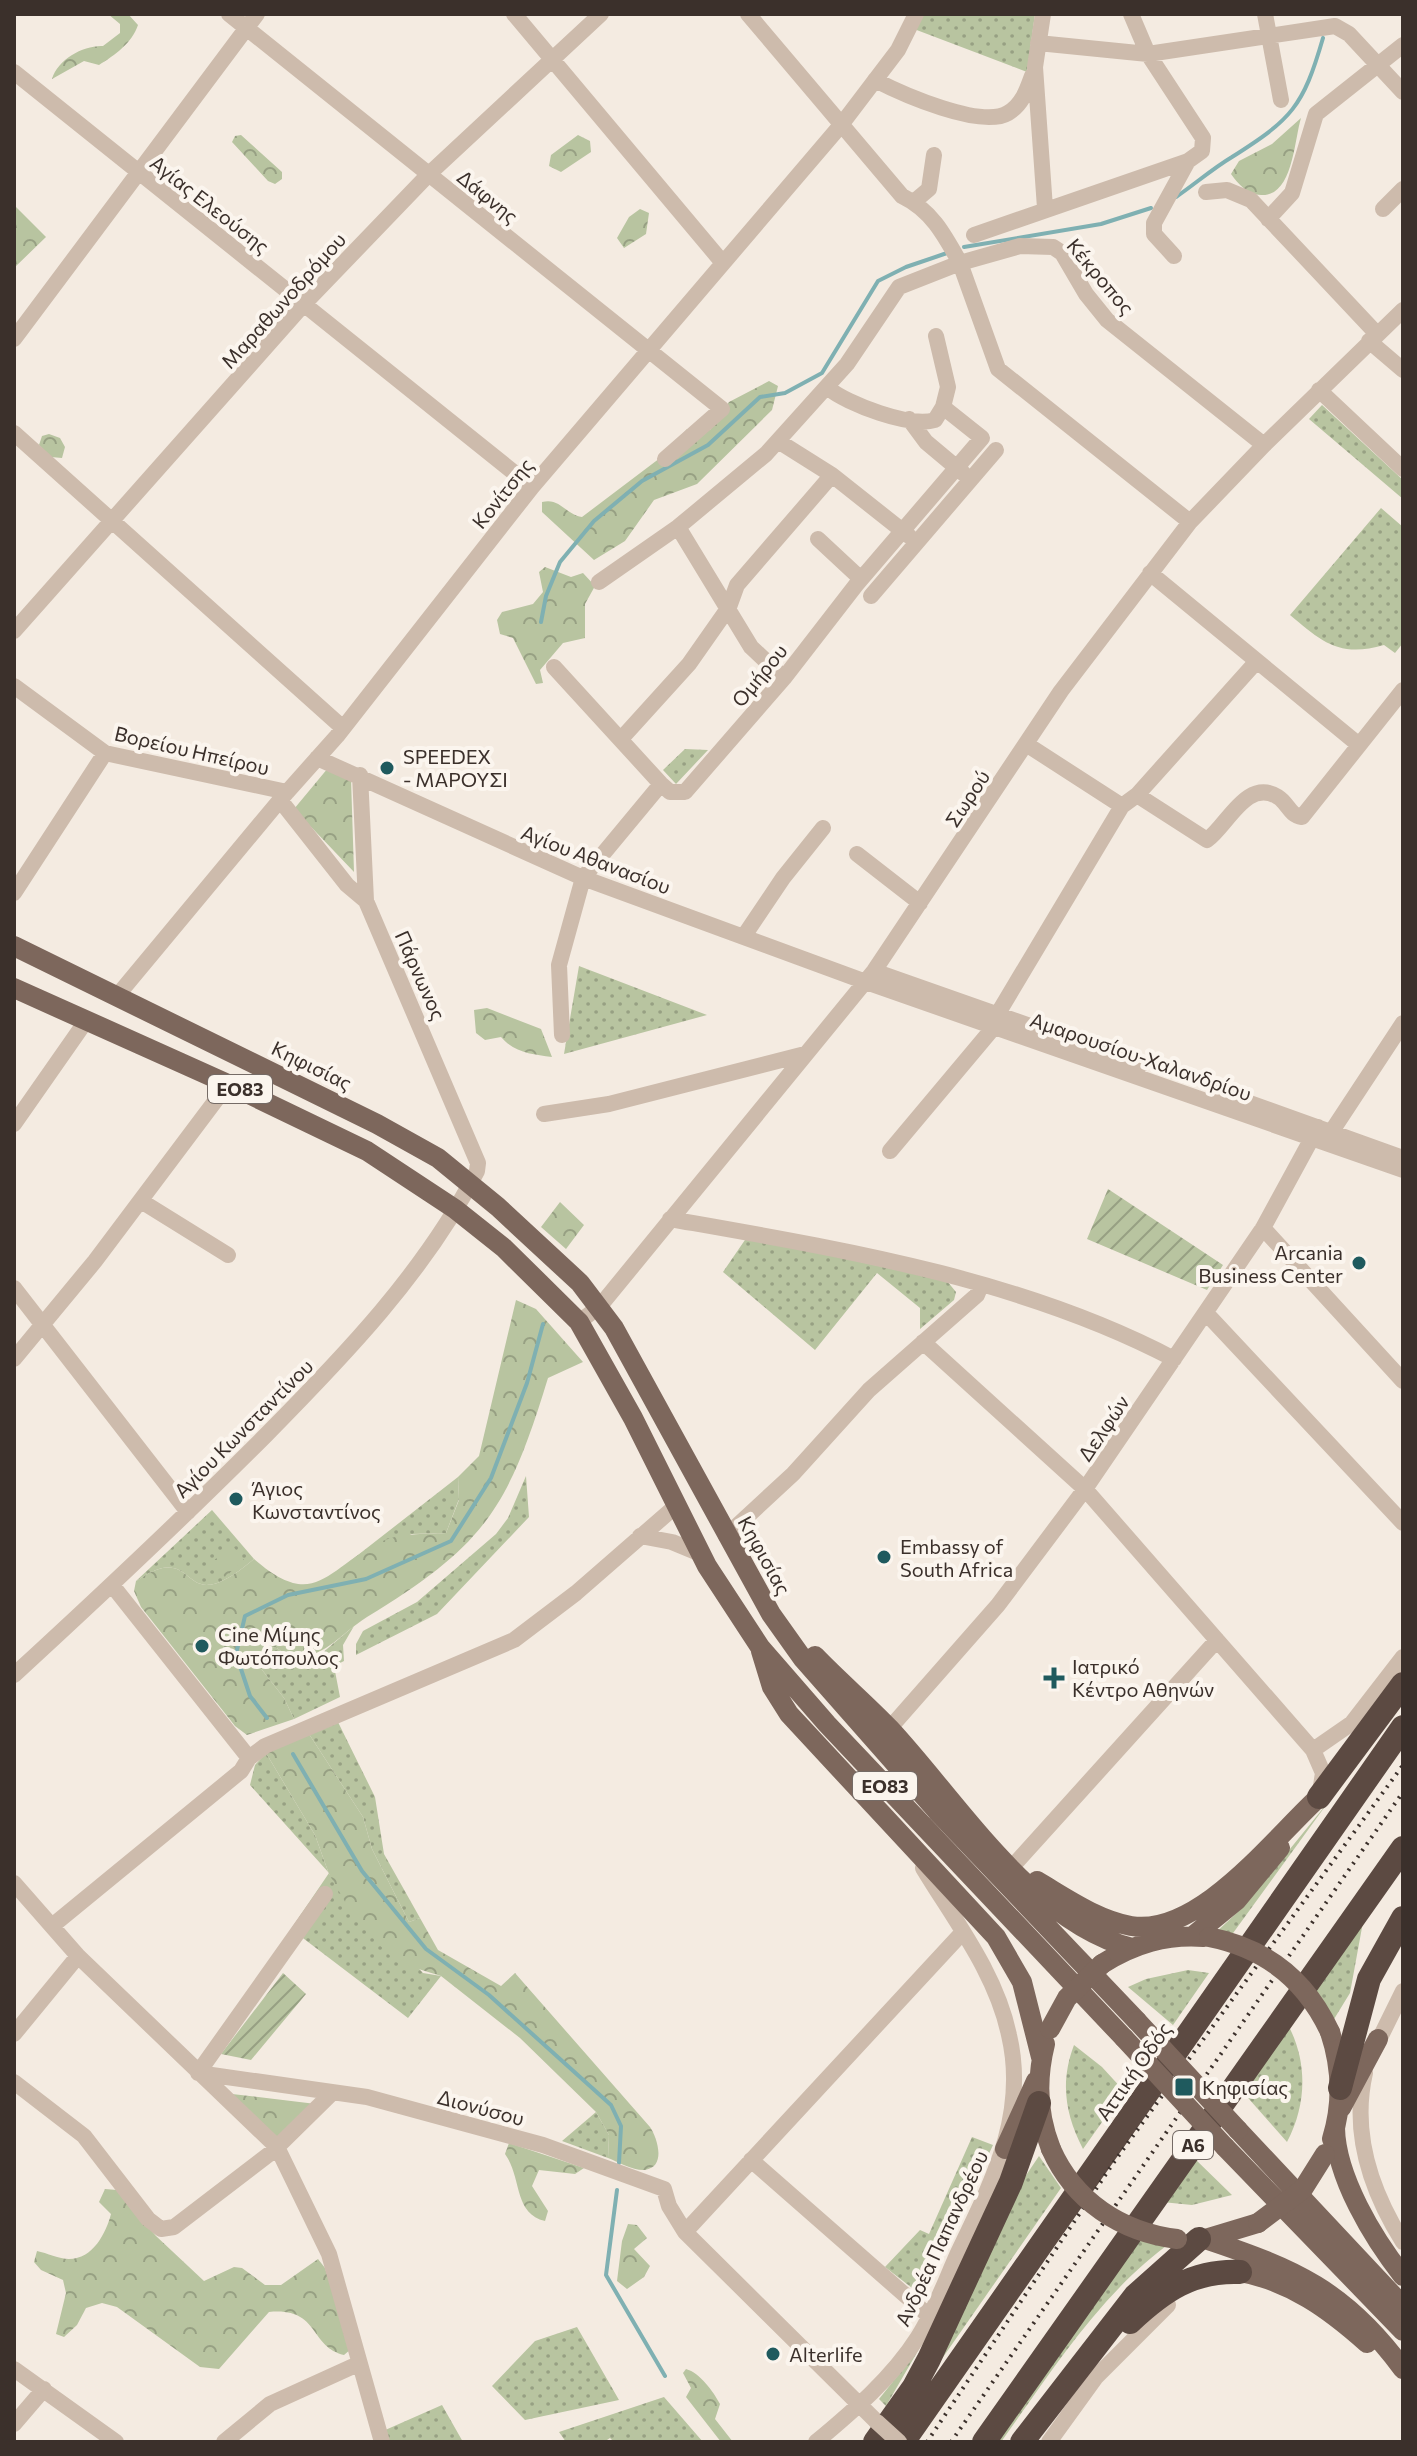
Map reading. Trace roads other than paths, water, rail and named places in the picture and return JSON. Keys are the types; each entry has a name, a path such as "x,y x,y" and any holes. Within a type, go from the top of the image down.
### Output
{"highway":[{"path":"1319,1797 1403,1684"},
{"name":"Αττική Οδός","path":"901,2442 1403,1727"},
{"name":"Α6","path":"984,2442 1403,1848"},
{"path":"1338,2109 1369,1979 1403,1918"},
{"path":"876,2432 914,2387 929,2359 1011,2182 1039,2103"},
{"path":"1022,2442 1094,2353 1135,2296 1198,2239"},
{"path":"1094,2353 1177,2284 1205,2273 1240,2272"}],"main road":[{"name":"Κηφισίας","path":"14,946 438,1158 580,1283 600,1306 726,1536 784,1634 843,1709 1130,2030 1225,2147 1403,2331"},
{"name":"Κηφισίας","path":"14,988 228,1084 367,1151 455,1209 504,1248 579,1322 701,1554 760,1647 900,1802 1130,2030 1238,2130 1403,2306"},
{"path":"784,1634 812,1652 889,1729 1012,1867 1071,1922 1127,1950"},
{"path":"760,1647 772,1687 789,1714 910,1846 970,1906 1010,1959 1031,2007 1042,2057 1039,2103 1047,2140 1069,2181 1099,2210 1136,2230 1198,2239 1281,2266 1321,2286 1371,2329 1403,2371"},
{"path":"1012,1867 1107,1918 1132,1926 1167,1923 1213,1898 1319,1797"},
{"path":"1199,1937 1246,1891 1319,1797"},
{"path":"1005,2149 1058,2012 1078,1986 1127,1950 1161,1939 1199,1937 1240,1945 1284,1970 1306,1990 1330,2032 1338,2109 1337,2147 1363,2216 1403,2276"},
{"path":"1198,2239 1233,2233 1258,2223 1292,2199 1325,2154 1338,2109 1378,2039"},
{"path":"1240,2272 1275,2281 1313,2300 1403,2371"}],"street":[{"name":"Δάφνης","path":"229,14 252,21 429,174 722,409 665,459"},
{"path":"514,14 723,263"},
{"name":"Μαραθωνοδρόμου","path":"14,631 304,304 429,174 601,14"},
{"path":"748,14 902,196 916,200 943,233 960,263 998,369 1190,522"},
{"name":"Κονίτσης","path":"117,996 340,732 532,487 841,125 898,50 916,14"},
{"path":"1043,14 1035,67 1045,208"},
{"path":"1131,14 1148,54 1203,138 1154,223 1154,234 1174,256"},
{"path":"1265,14 1281,100"},
{"path":"14,339 252,21"},
{"path":"1038,43 1148,54 1344,22 1403,92"},
{"path":"1268,219 1292,193 1316,114 1403,45"},
{"path":"875,80 949,109 994,117 1017,107 1035,67"},
{"name":"Αγίας Ελεούσης","path":"14,72 532,487"},
{"path":"916,200 929,189 934,155"},
{"path":"974,235 1195,156"},
{"path":"1383,209 1403,189"},
{"path":"1206,192 1238,193 1251,200 1403,370"},
{"name":"Κέκροπος","path":"960,263 1020,246 1053,247 1062,253 1086,294 1107,320 1264,445"},
{"path":"599,582 737,481 778,441 828,388 899,287 960,263"},
{"name":"Σωρού","path":"579,1322 600,1306 866,981 1068,681 1190,522 1319,390 1403,310"},
{"path":"828,388 854,405 922,423 935,420 943,407 948,375 936,347 936,336"},
{"path":"1319,390 1403,469"},
{"name":"Ομήρου","path":"661,784 676,793 691,786 982,438 943,407"},
{"path":"909,419 926,442 970,480"},
{"path":"14,433 112,523 205,601 340,732"},
{"path":"778,441 832,475 916,543"},
{"path":"871,596 996,450"},
{"path":"621,739 674,683 729,607 744,576 832,475"},
{"path":"678,527 751,647 784,678"},
{"path":"818,539 861,579"},
{"path":"1150,573 1359,745"},
{"path":"890,1151 995,1021 1122,806 1137,795 1257,661"},
{"path":"554,667 661,784 583,878 559,965 562,1035"},
{"name":"Βορείου Ηπείρου","path":"14,686 105,753 283,796 347,885 366,901"},
{"path":"1137,795 1207,840 1247,797 1257,792 1277,796 1295,816 1306,815 1403,690"},
{"name":"Πάρνωνος","path":"340,732 354,772 366,901 475,1152 478,1167 471,1184"},
{"path":"1026,744 1122,806"},
{"path":"14,893 105,753"},
{"name":"Αγίου Αθανασίου","path":"317,758 354,772 480,834 583,878 866,981"},
{"path":"744,936 783,878 823,828"},
{"path":"857,854 920,903"},
{"name":"Αμαρουσίου-Χαλανδρίου","path":"866,981 995,1021 1322,1134 1403,1158"},
{"path":"14,1124 86,1021"},
{"name":"Δελφών","path":"889,1729 998,1605 1085,1489 1263,1228 1322,1134 1403,1023"},
{"path":"544,1114 609,1104 805,1054"},
{"path":"752,1069 776,1089"},
{"path":"14,1359 141,1201 228,1084"},
{"name":"Αμαρουσίου-Χαλανδρίου","path":"1322,1134 1403,1170"},
{"name":"Αγίου Κωνσταντίνου","path":"14,1675 188,1512 340,1358 402,1285 471,1184"},
{"path":"141,1201 228,1255"},
{"path":"670,1219 834,1250 981,1285 1110,1327 1174,1359"},
{"path":"1263,1228 1403,1381"},
{"path":"726,1536 793,1474 869,1390 977,1295 981,1285"},
{"path":"14,1288 40,1326 188,1512"},
{"path":"1206,1313 1401,1517"},
{"path":"923,1342 1085,1489 1313,1750 1323,1773 1319,1797"},
{"path":"52,1926 241,1771 249,1758 265,1746 514,1640 576,1593 677,1505"},
{"path":"640,1536 672,1542 701,1554"},
{"path":"112,1585 249,1758"},
{"path":"1012,1867 1217,1640"},
{"path":"1313,1750 1352,1723 1403,1657"},
{"name":"Ανδρέα Παπανδρέου","path":"816,2442 859,2405 911,2347 929,2316 1005,2149 1015,2086 1010,2036 995,1988 910,1846"},
{"path":"14,1883 78,1956 277,2147 329,2254 382,2442"},
{"path":"198,2073 325,1894"},
{"path":"685,2232 962,1933"},
{"path":"14,2034 78,1956"},
{"path":"1403,1991 1378,2039 1361,2092 1360,2130 1375,2187 1403,2242"},
{"name":"Διονύσου","path":"198,2073 367,2097 543,2145 664,2189 669,2206 685,2232 859,2405 876,2432 901,2442"},
{"path":"14,2082 84,2136 148,2219 161,2229 174,2227 277,2147 333,2092"},
{"path":"751,2160 929,2316"},
{"path":"1049,2442 1096,2377 1167,2305 1199,2286 1240,2272"},
{"path":"224,2442 270,2404 358,2364"},
{"path":"14,2369 116,2442"},
{"path":"14,2424 44,2389"}],"waterway":[{"path":"1176,197 1282,121 1309,80 1323,38"},
{"path":"964,247 1101,224 1151,208"},
{"path":"541,622 546,596 560,562 594,521 642,481 708,445 760,397 785,393 822,373 878,281 906,267 947,253"},
{"path":"267,1718 250,1696 236,1654 245,1616 288,1595 366,1579 451,1541 491,1478 527,1383 543,1324"},
{"path":"293,1754 362,1871 426,1949 489,1995 611,2105 621,2126 619,2163"},
{"path":"617,2190 606,2275 665,2376"}],"railway":[{"path":"927,2442 1114,2162 1403,1765"},
{"path":"951,2442 1403,1792"}],"place":[{"name":"SPEEDEX - ΜΑΡΟΥΣΙ","path":"387,768"},
{"name":"Arcania Business Center","path":"1359,1263"},
{"name":"Άγιος Κωνσταντίνος","path":"236,1499"},
{"name":"Embassy of South Africa","path":"884,1557"},
{"name":"Cine Μίμης Φωτόπουλος","path":"202,1646"},
{"name":"Ιατρικό Κέντρο Αθηνών","path":"1054,1678"},
{"name":"Κηφισίας","path":"1184,2087"},
{"name":"Alterlife","path":"773,2354"}]}
